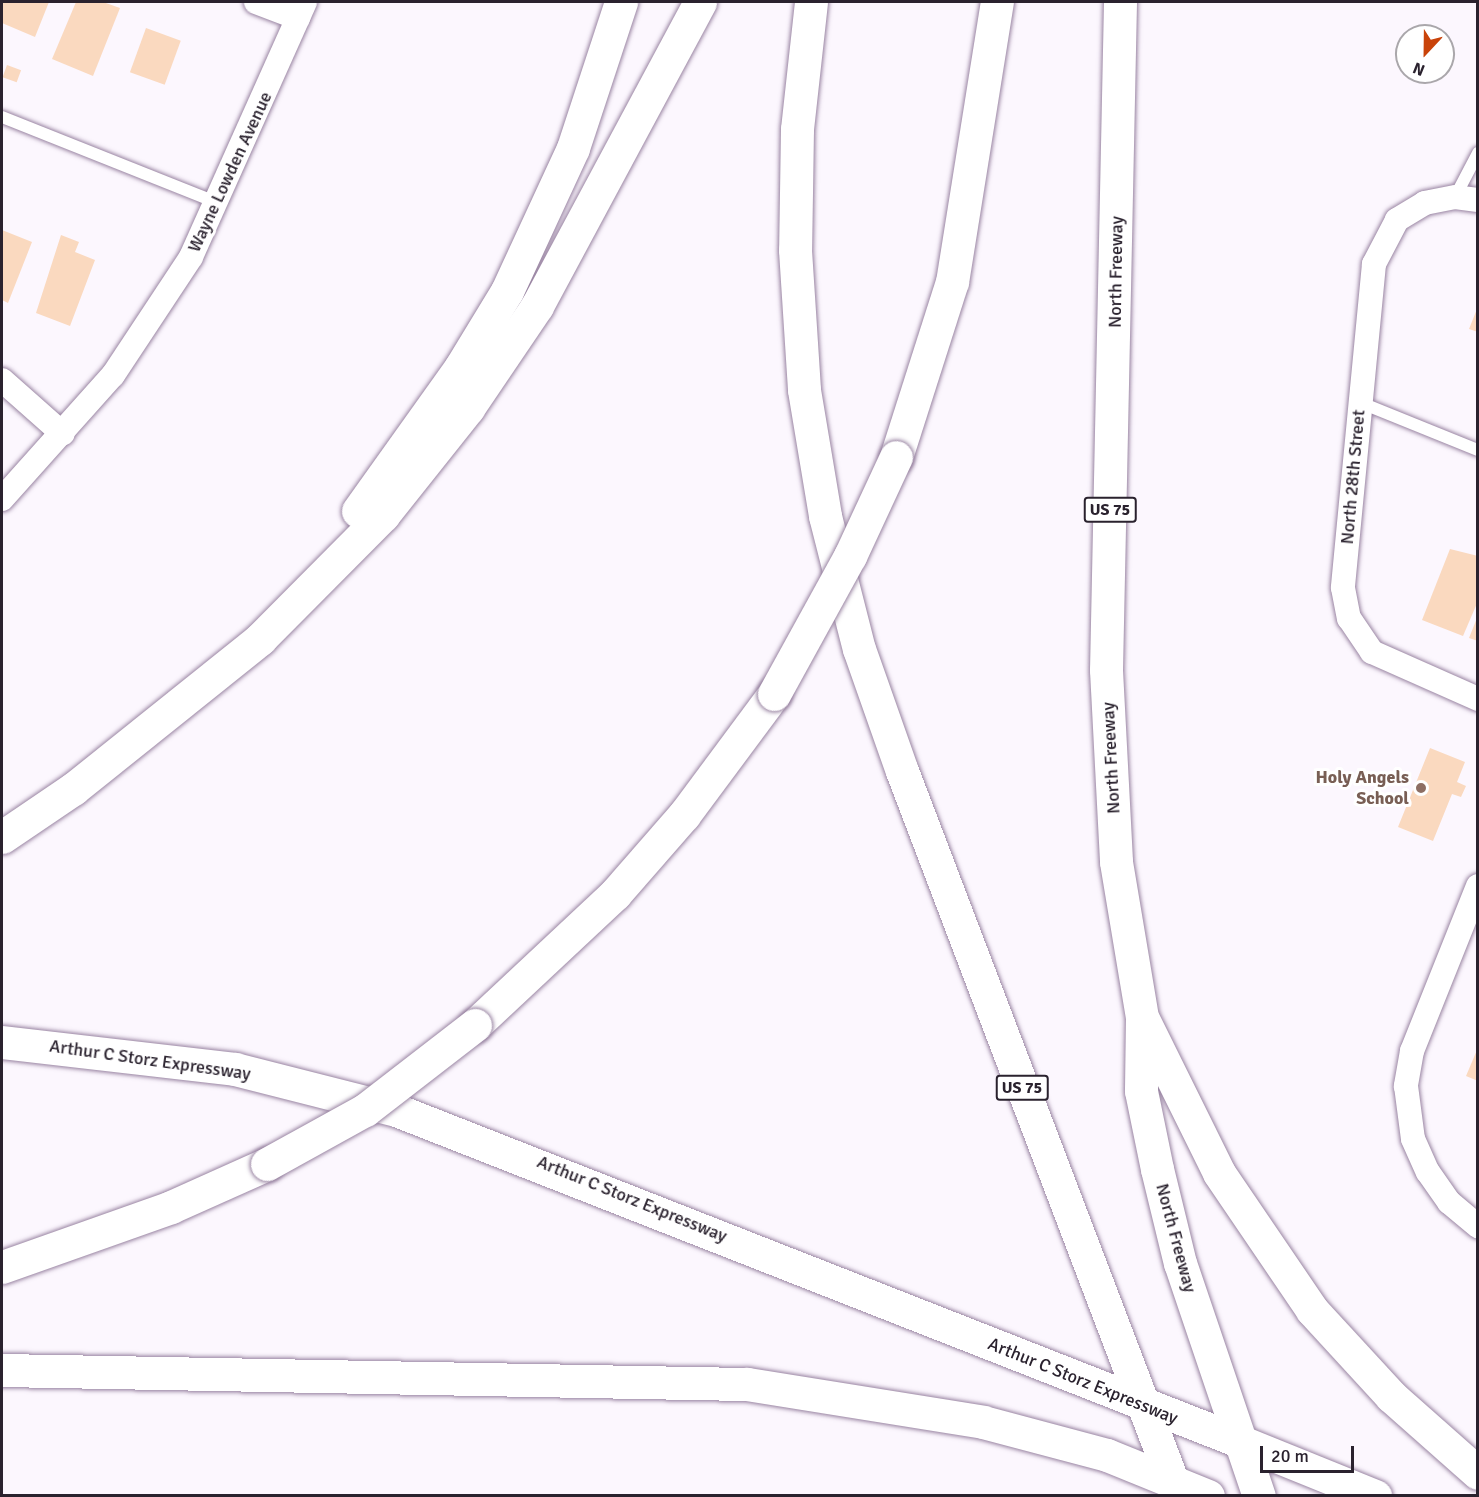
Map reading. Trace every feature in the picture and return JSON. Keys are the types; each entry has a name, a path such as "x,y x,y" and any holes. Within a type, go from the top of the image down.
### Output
{"main road":[{"path":"199,687 359,510 478,341 560,178 621,2"},
{"path":"2,837 73,789 321,584 468,408 565,261 700,2"},
{"name":"US 75","path":"811,2 797,129 795,250 804,390 825,516 859,649 902,771 1175,1489"},
{"path":"2,1267 161,1211 267,1164 365,1110 475,1025 615,894 714,777 774,694 850,556 896,457 952,282 997,2"},
{"name":"North Freeway","path":"1120,2 1106,670 1116,862 1142,1017 1141,1091 1157,1170 1180,1263 1259,1496"},
{"path":"1142,1017 1225,1182 1312,1310 1391,1396 1478,1473"},
{"name":"Arthur C Storz Expressway","path":"2,1042 235,1069 396,1110 507,1149 1142,1405 1375,1496"},
{"path":"2,1370 747,1384 983,1422 1107,1455 1175,1489 1208,1496"}],"street":[{"path":"256,2 302,10"},
{"name":"Wayne Lowden Avenue","path":"2,499 63,434 154,319 219,203 302,10"},
{"name":"North 28th Street","path":"1466,199 1425,203 1397,220 1374,264 1343,588 1349,618 1372,652 1444,686 1478,699"},
{"path":"2,380 63,434"},
{"path":"1478,886 1412,1051 1406,1086 1413,1139 1449,1202 1478,1226"}],"lane":[{"path":"2,117 219,203"},
{"path":"1466,199 1478,153"},
{"path":"1359,402 1478,450"}],"building":[{"path":"2,2 49,2 35,37 2,23"},
{"path":"76,2 103,2 120,8 93,76 52,59"},
{"path":"146,28 181,41 165,85 130,72"},
{"path":"7,65 21,70 17,82 3,77"},
{"path":"2,230 32,242 8,303 2,300"},
{"path":"61,235 79,242 75,252 95,260 70,326 36,313"},
{"path":"1478,309 1478,332 1469,329"},
{"path":"1450,549 1478,556 1478,601 1463,636 1422,620"},
{"path":"1478,618 1478,641 1469,638"},
{"path":"1430,748 1465,762 1457,782 1466,786 1461,797 1452,794 1433,841 1398,827"},
{"path":"1478,1050 1478,1081 1466,1076"}],"place":[{"name":"Holy Angels School","path":"1421,788"}]}
